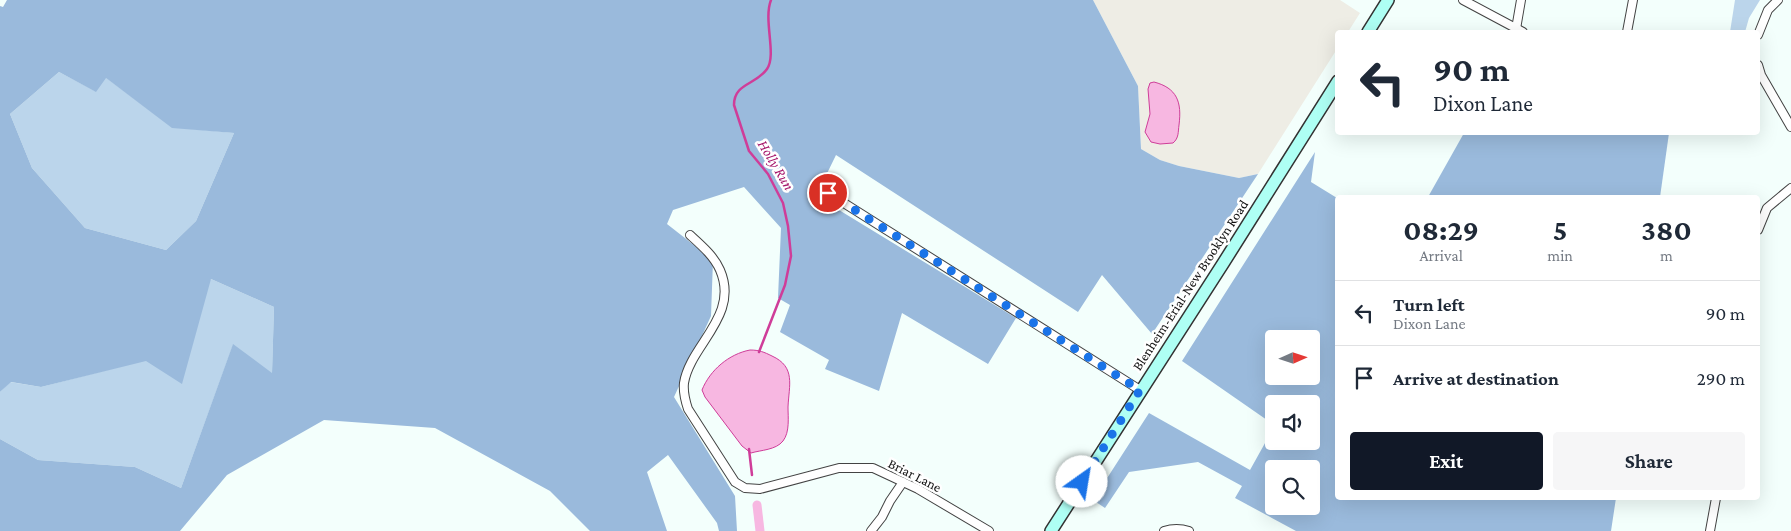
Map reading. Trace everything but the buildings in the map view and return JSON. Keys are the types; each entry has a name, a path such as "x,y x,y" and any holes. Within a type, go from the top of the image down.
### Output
{"main road":[{"path":"1369,30 1388,0"},
{"name":"Blenheim-Erial-New Brooklyn Road","path":"1051,531 1335,86"}],"street":[{"path":"1463,0 1517,30"},
{"path":"1519,30 1521,0"},
{"path":"1627,30 1633,0"},
{"path":"1760,30 1768,10 1778,0"},
{"path":"1760,71 1763,80 1791,127"},
{"path":"1760,224 1766,208 1791,188"},
{"path":"828,193 1140,390"},
{"name":"Briar Lane","path":"690,235 708,253 721,270 724,297 716,323 688,369 684,383 684,395 688,409 735,482 745,488 764,488 839,468 873,468 903,482 990,531"},
{"path":"871,531 882,517 903,482"},
{"path":"1710,531 1716,500"},
{"path":"1164,531 1171,528 1180,528 1190,531"}],"shaded area":[{"path":"7,0 1093,0 1138,86 1141,149 1160,160 1179,166 1239,178 1258,174 1152,334 1102,275 1078,312 836,155 816,196 1016,318 988,364 902,313 879,391 825,369 829,360 780,332 790,305 778,298 781,228 744,187 673,210 667,224 713,260 711,316 674,397 735,496 737,531 719,531 717,523 668,455 647,472 667,531 590,531 550,491 435,428 324,420 227,475 180,531 0,531 0,439 38,460 135,467 181,488 233,344 272,373 274,307 211,279 182,384 146,361 41,387 11,382 0,392 0,6 3,7","holes":["59,72 96,92 106,78 172,128 234,133 196,221 166,250 85,228 32,168 10,114"]},
{"path":"1093,0 1340,0 1360,13 1349,30 1335,30 1335,52 1258,174 1239,178 1179,166 1160,160 1141,149 1138,86"},
{"path":"1735,0 1760,0 1749,18 1746,30 1730,30"},
{"path":"59,72 95,91 105,77 172,127 234,133 196,221 166,250 85,228 32,168 10,114"},
{"path":"1154,82 1173,92 1180,109 1178,132 1173,143 1160,144 1151,142 1145,132 1150,114 1148,89 1150,83"},
{"path":"1463,135 1669,135 1660,195 1429,195"},
{"path":"1315,152 1311,182 1335,197 1335,500 1616,500 1611,531 1296,531 1266,515 1320,515 1320,460 1265,460 1265,514 1235,498 1242,486 1198,462 1129,472 1105,508 1093,500 1149,413 1250,470 1265,443 1265,450 1320,450 1320,395 1265,395 1265,419 1182,361"},
{"path":"211,279 274,307 272,374 233,345 181,488 135,467 38,460 0,439 0,392 10,382 41,387 146,360"},
{"path":"750,350 764,352 780,360 788,371 790,384 787,433 783,441 768,449 751,453 742,446 705,397 702,390 710,376 721,364 735,355"}],"waterway":[{"name":"Holly Run","path":"759,352 785,285 791,256 788,226 783,203 768,174 749,151 734,105 738,92 762,74 770,63 771,46 768,17 771,0"},
{"name":"Holly Run","path":"749,449 752,475"},
{"name":"Holly Run","path":"757,505 760,531"}],"route":[{"path":"828,193 1140,390 1082,482"}]}
